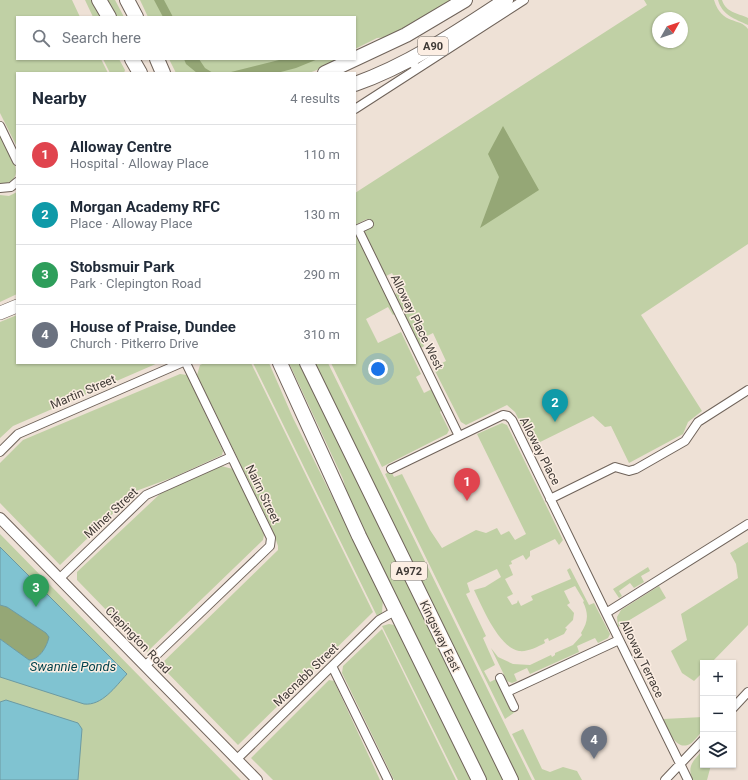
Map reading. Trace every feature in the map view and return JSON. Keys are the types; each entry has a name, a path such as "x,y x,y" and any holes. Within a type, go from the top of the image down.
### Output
{"highway":[{"path":"100,0 108,16"},
{"path":"127,0 135,16"},
{"name":"A90","path":"356,58 406,35 465,0"},
{"name":"A90","path":"356,84 413,64 506,0"},
{"path":"133,60 139,72"},
{"name":"A90","path":"327,72 353,60"},
{"name":"A972","path":"280,364 356,529 479,780"},
{"name":"Kingsway East","path":"307,364 510,780"}],"main road":[{"path":"0,313 16,306"}],"street":[{"path":"356,107 413,64 524,0"},
{"path":"0,126 16,159"},
{"path":"0,188 11,187 16,183"},
{"name":"Alloway Place West","path":"369,224 358,229 459,436"},
{"name":"Martin Street","path":"0,452 18,434 179,364"},
{"name":"Nairn Street","path":"146,666 270,546 271,538 186,364"},
{"path":"550,499 615,467 629,470 636,469 685,441 698,422 748,390"},
{"name":"Alloway Place","path":"392,469 503,415 508,416 512,420 606,614"},
{"name":"Milner Street","path":"59,578 146,495 232,457"},
{"name":"Clepington Road","path":"0,518 257,780"},
{"name":"Alloway Terrace","path":"688,780 606,614 748,524"},
{"name":"Macnabb Street","path":"237,759 379,620 395,610"},
{"path":"507,692 619,640"},
{"path":"332,666 388,780"},
{"path":"500,678 514,707"},
{"path":"736,705 748,692"},
{"path":"665,780 700,743"}],"green space":[{"path":"0,0 72,0 80,16 16,16 16,60 102,60 108,72 16,72 16,145 0,113"},
{"path":"85,0 93,0 102,16 93,16"},
{"path":"106,0 115,0 123,16 114,16"},
{"path":"140,0 455,0 389,37 377,38 356,48 356,16 148,16"},
{"path":"154,0 164,0 172,16 162,16"},
{"path":"644,0 714,0 717,8 722,14 731,20 745,25 748,29 748,244 641,315 702,411 688,422 683,434 629,463 611,426 605,427 593,416 532,446 515,412 507,405 466,425 461,422 434,369 436,366 446,361 433,333 421,339 424,346 421,348 395,294 401,290 392,273 386,276 364,231 371,227 367,219 356,224 356,192 647,5"},
{"path":"718,0 722,0 726,8 729,10 748,18 748,25 726,13"},
{"path":"104,60 120,60 125,70 124,72 110,72"},
{"path":"170,60 336,60 327,66 312,72 176,72"},
{"path":"184,60 200,60 205,68 211,72 196,72 186,64"},
{"path":"279,60 316,60 281,72 231,72"},
{"path":"503,126 539,190 480,228 499,177 488,154"},
{"path":"0,133 12,155 16,171 14,177 9,182 0,184"},
{"path":"16,192 16,294 0,302 0,195 9,196"},
{"path":"356,234 395,314 393,315 388,307 366,319 378,343 401,332 421,374 416,377 424,393 432,389 442,410 440,412 449,430 447,434 382,467 331,364 356,364"},
{"path":"16,315 16,364 156,364 13,426 0,438 0,322"},
{"path":"251,364 373,612 238,745 160,665 278,550 273,531 197,375 200,365"},
{"path":"253,364 269,364 293,418 383,599 382,613 377,616"},
{"path":"289,364 299,364 503,780 484,780 351,508 343,479"},
{"path":"311,364 328,364 532,780 517,780"},
{"path":"180,374 187,375 223,451 222,455 174,477 136,491 60,565 0,503 0,463 23,440"},
{"path":"502,423 507,425 563,540 559,545 555,539 530,551 530,556 526,560 523,555 511,561 512,564 509,565 513,575 505,579 513,594 507,597 512,605 517,603 518,600 521,606 533,600 531,596 571,579 567,570 570,568 589,605 594,603 610,634 608,638 598,643 595,638 577,646 579,652 530,674 527,668 514,674 517,681 512,683 507,681 491,648 498,657 513,664 530,665 551,655 552,657 555,653 573,645 582,635 581,633 587,618 584,601 575,586 564,591 570,603 567,605 574,613 573,620 565,628 567,629 564,634 549,641 548,638 544,640 545,643 532,649 519,651 511,648 497,634 474,590 485,587 501,577 497,569 467,583 470,592 466,594 486,636 483,638 495,665 484,671 490,682 496,679 509,707 512,706 515,712 505,719 385,474 391,471 394,477 402,474 430,530 442,548 476,530 486,533 497,528 501,535 509,531 515,540 526,534 477,434"},
{"path":"221,466 233,469 264,535 263,540 147,652 77,580 77,572 162,492"},
{"path":"0,534 241,780 0,780"},
{"path":"748,542 748,625 714,660 700,660 700,675 694,681 682,673 671,651 687,640 681,614 738,578 736,564 730,553"},
{"path":"648,567 650,571 641,576 644,582 634,588 630,583 619,591 622,596 619,598 613,589"},
{"path":"659,586 666,598 618,627 617,617 621,610"},
{"path":"0,605 7,607 47,633 49,637 46,645 36,658 29,660 0,639"},
{"path":"389,624 394,625 398,630 472,780 458,780 382,626"},
{"path":"382,629 456,780 394,780 342,673 343,666"},
{"path":"329,680 334,681 380,780 273,780 251,758"},
{"path":"700,717 700,733 692,743 685,746 680,745 673,738 663,719"},
{"path":"523,729 542,769 550,772 563,767 577,771 582,780 535,780 512,734"},
{"path":"700,753 700,768 710,768 707,780 693,780 690,771 694,760"}],"water":[{"name":"Swannie Ponds","path":"0,547 127,674 108,695 97,702 84,704 0,677 0,639 29,660 36,658 42,652 49,637 46,633 7,607 0,605"},
{"name":"Swannie Ponds","path":"6,700 78,723 82,729 78,780 0,780 0,702"}],"place":[{"name":"Morgan Academy RFC","path":"555,422"},
{"name":"Alloway Centre","path":"467,501"},
{"name":"Stobsmuir Park","path":"36,607"},
{"name":"House of Praise, Dundee","path":"594,759"}]}
